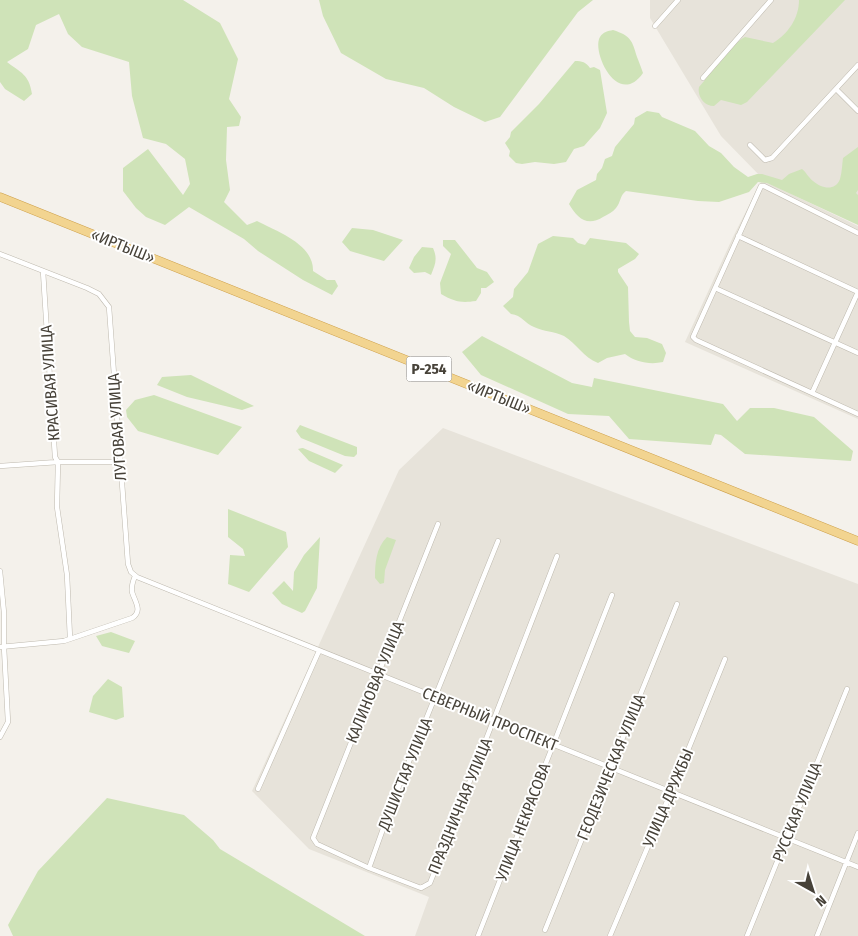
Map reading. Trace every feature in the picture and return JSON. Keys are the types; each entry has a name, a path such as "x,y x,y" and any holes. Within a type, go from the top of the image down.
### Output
{"highway":[{"name":"«ИРТЫШ»","path":"0,197 858,541"}],"street":[{"path":"655,26 678,0"},
{"path":"703,78 771,0"},
{"path":"750,145 766,160 772,158 858,65"},
{"path":"836,90 858,111"},
{"path":"858,233 764,186 759,188 693,337 858,414"},
{"path":"738,236 858,292 812,393"},
{"path":"0,254 43,271"},
{"name":"ЛУГОВАЯ УЛИЦА","path":"43,271 99,294 109,307 128,564 135,576"},
{"name":"КРАСИВАЯ УЛИЦА","path":"43,271 55,457 58,462 120,462"},
{"path":"715,288 858,353"},
{"path":"0,466 58,462 57,506 67,575 70,638"},
{"name":"КАЛИНОВАЯ УЛИЦА","path":"368,868 314,842 313,838 438,524"},
{"name":"ДУШИСТАЯ УЛИЦА","path":"368,868 393,801 498,542"},
{"name":"ПРАЗДНИЧНАЯ УЛИЦА","path":"368,868 421,888 430,883 557,556"},
{"path":"0,571 4,613 2,647 8,722 0,737"},
{"path":"2,647 64,640 136,616 138,610 132,592 135,576"},
{"name":"СЕВЕРНЫЙ ПРОСПЕКТ","path":"135,576 143,581 858,868"},
{"name":"УЛИЦА НЕКРАСОВА","path":"478,936 612,595"},
{"name":"ГЕОДЕЗИЧЕСКАЯ УЛИЦА","path":"545,930 677,604"},
{"path":"258,789 319,651"},
{"name":"УЛИЦА ДРУЖБЫ","path":"610,936 672,792 725,660"},
{"name":"РУССКАЯ УЛИЦА","path":"747,936 847,689"},
{"path":"817,936 858,833"}],"shaded area":[{"path":"650,0 858,0 858,198 762,178 721,136 650,18"},
{"path":"762,180 858,226 858,419 685,342 733,237"},
{"path":"443,428 858,584 858,936 415,936 429,897 309,849 252,791 399,470"}],"green space":[{"path":"0,0 183,0 220,23 238,59 229,99 241,117 239,126 227,127 226,160 230,190 224,202 247,225 257,221 283,234 301,246 312,262 313,271 327,280 335,280 338,286 332,295 303,280 258,251 244,239 189,207 165,225 146,217 136,208 123,191 123,168 148,149 183,195 190,184 185,159 166,144 143,138 132,96 129,62 82,47 68,34 59,14 36,25 28,49 7,62 24,75 29,82 32,94 24,101 5,89 0,82"},
{"path":"319,0 593,0 578,12 500,117 485,122 454,107 424,88 386,79 341,53 323,16"},
{"path":"799,0 845,0 747,102 741,105 721,100 714,106 710,106 704,102 699,94 699,87 728,52 745,37 773,43 792,25 797,13"},
{"path":"613,30 624,34 630,39 643,73 634,82 624,85 616,81 609,74 599,54 598,44 600,37 607,31"},
{"path":"575,61 584,62 590,68 594,67 600,70 607,113 600,128 584,146 574,149 566,162 554,164 516,163 509,156 510,151 505,143 510,137 511,132 539,104"},
{"path":"647,111 659,113 662,117 695,131 709,146 721,153 734,167 748,177 762,174 782,180 789,174 802,169 816,183 828,188 835,186 840,179 843,158 858,147 858,190 856,193 858,195 858,225 767,183 758,182 749,192 719,202 626,191 618,206 612,212 597,220 583,220 569,204 577,190 596,180 605,159 612,156 615,147 634,124 635,118"},
{"path":"352,228 373,230 403,240 384,261 350,251 342,242"},
{"path":"553,236 573,238 578,243 585,245 590,238 626,243 639,254 635,259 618,269 628,287 630,331 635,337 647,338 662,344 666,353 663,362 643,362 625,354 607,358 598,363 588,357 564,336 531,326 518,316 511,314 503,306 513,297 514,289 528,272 538,244"},
{"path":"443,240 455,240 477,268 487,272 494,282 486,288 481,288 481,293 476,301 458,301 441,294 440,283 451,254 443,246"},
{"path":"422,247 433,248 435,252 434,268 431,275 425,272 414,273 409,268 414,257"},
{"path":"482,336 572,383 592,387 594,378 723,404 737,421 750,408 774,408 814,417 853,451 851,461 745,454 721,435 715,434 711,445 629,439 609,416 568,414 481,375 462,352"},
{"path":"191,375 254,406 242,410 187,397 157,385 162,377"},
{"path":"154,395 242,427 218,455 138,431 127,417 126,410 135,400"},
{"path":"300,425 357,447 357,454 354,457 345,456 301,438 296,431"},
{"path":"303,448 343,465 335,473 309,461 298,449"},
{"path":"228,509 286,532 288,547 249,592 228,584 230,555 245,556 243,549 228,537"},
{"path":"320,537 317,588 305,611 302,613 282,604 272,593 284,581 293,591 294,572 304,555"},
{"path":"387,537 396,540 385,570 384,583 380,584 375,578 376,561 380,546"},
{"path":"111,632 135,641 129,653 102,646 96,636"},
{"path":"108,679 122,687 124,717 116,720 89,712 93,696"},
{"path":"107,798 184,815 213,840 220,849 365,936 13,936 8,925 38,871"}]}
